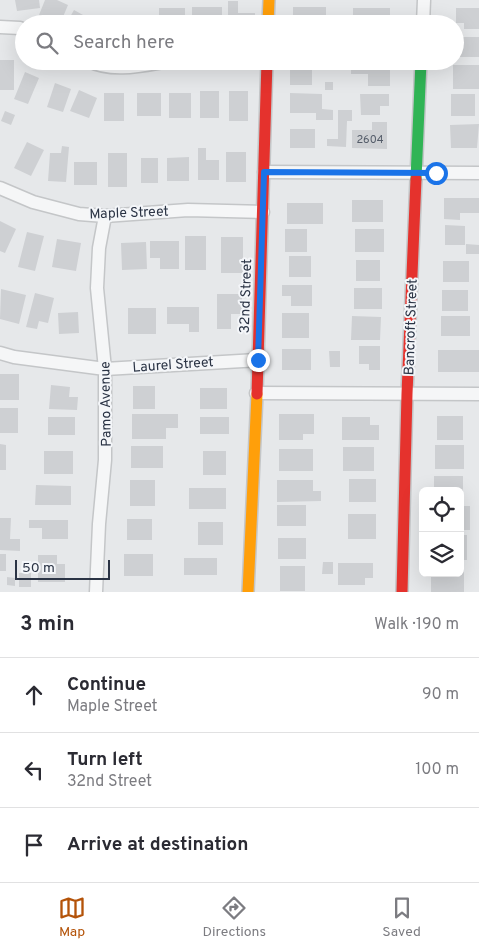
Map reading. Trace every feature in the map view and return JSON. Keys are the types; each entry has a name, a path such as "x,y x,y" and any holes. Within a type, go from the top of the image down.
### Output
{"street":[{"path":"268,15 269,0"},
{"path":"423,15 424,0"},
{"path":"0,27 15,28"},
{"name":"32nd Street","path":"248,592 258,360 267,70"},
{"name":"Bancroft Street","path":"402,592 407,394 421,70"},
{"path":"264,172 479,173"},
{"name":"Maple Street","path":"0,188 33,202 79,214 105,216 188,210 263,212"},
{"name":"Pamo Avenue","path":"96,592 99,524 105,460 105,369 97,288 99,248 105,216"},
{"name":"Laurel Street","path":"0,353 105,369 258,360"},
{"path":"256,393 479,394"}],"building":[{"path":"15,0 39,0 40,8 17,11"},
{"path":"45,0 57,0 68,5 64,15 39,15"},
{"path":"228,1 238,1 238,13 255,13 255,15 228,15"},
{"path":"192,7 222,7 222,15 192,15"},
{"path":"293,7 326,7 326,15 293,15"},
{"path":"159,8 185,8 185,15 159,15"},
{"path":"353,8 390,8 390,15 353,15"},
{"path":"456,8 479,8 479,29 464,29 464,15 456,15"},
{"path":"74,10 83,15 71,15"},
{"path":"464,37 479,37 479,57 464,57"},
{"path":"0,60 14,60 14,90 0,90"},
{"path":"464,65 479,65 479,89 453,89 453,70 464,70"},
{"path":"290,70 312,70 312,85 290,85"},
{"path":"351,70 390,70 390,86 368,86 368,74 351,74"},
{"path":"25,72 39,78 28,104 14,99"},
{"path":"325,82 333,82 333,90 325,90"},
{"path":"55,83 71,89 63,112 47,107"},
{"path":"79,90 97,98 89,118 70,111"},
{"path":"200,91 219,91 219,118 200,118"},
{"path":"229,91 248,91 248,121 229,121"},
{"path":"104,93 124,93 124,121 104,121"},
{"path":"137,93 161,93 161,116 137,116"},
{"path":"169,93 191,93 191,118 169,118"},
{"path":"290,93 322,94 322,109 333,110 333,120 316,120 316,113 290,113"},
{"path":"360,94 389,94 389,106 380,106 380,115 361,115"},
{"path":"451,94 475,94 475,116 451,116"},
{"path":"338,110 352,110 352,121 347,121 346,147 327,146 327,139 338,139"},
{"path":"5,111 15,115 11,125 1,121"},
{"path":"372,122 387,122 387,149 352,148 352,130 372,130"},
{"path":"479,124 477,148 451,148 450,125"},
{"path":"290,129 315,129 315,148 290,148"},
{"path":"27,142 44,150 31,176 14,168"},
{"path":"62,146 69,147 66,182 48,181 50,153 61,153"},
{"path":"198,148 206,148 206,160 219,160 219,180 198,180"},
{"path":"226,152 246,152 246,182 226,182"},
{"path":"108,153 127,153 127,187 108,187"},
{"path":"189,157 189,181 167,181 167,158"},
{"path":"141,158 158,158 158,183 141,183"},
{"path":"74,162 97,162 97,185 74,185"},
{"path":"444,198 479,198 479,213 460,213 460,220 444,219"},
{"path":"352,200 383,200 383,222 352,222"},
{"path":"287,203 323,203 323,224 287,224"},
{"path":"0,221 16,229 5,253 0,251"},
{"path":"445,225 465,226 465,245 445,245"},
{"path":"285,229 307,229 307,252 285,252"},
{"path":"355,229 384,229 384,252 355,252"},
{"path":"27,232 44,236 35,271 18,267"},
{"path":"185,236 206,236 206,270 185,270"},
{"path":"221,237 243,237 243,273 221,273"},
{"path":"57,239 81,243 76,271 52,267"},
{"path":"150,241 179,241 179,269 160,269 160,258 150,258"},
{"path":"146,242 147,269 122,270 121,243"},
{"path":"466,244 479,245 479,254 466,254"},
{"path":"289,256 311,256 311,277 289,277"},
{"path":"356,260 380,260 380,281 356,281"},
{"path":"443,261 469,261 469,282 443,282"},
{"path":"282,285 312,285 312,306 291,306 291,296 282,296"},
{"path":"354,288 382,288 382,309 354,309"},
{"path":"1,289 26,295 19,324 0,319"},
{"path":"442,290 468,290 468,311 442,311"},
{"path":"35,293 54,298 48,323 39,321 37,329 26,327"},
{"path":"217,294 242,294 242,314 231,314 231,329 217,329"},
{"path":"167,307 199,307 199,332 189,332 189,324 167,324"},
{"path":"128,308 156,308 156,334 128,334"},
{"path":"78,312 79,333 59,334 58,313"},
{"path":"282,313 309,313 309,338 282,338"},
{"path":"352,316 381,317 380,340 351,340"},
{"path":"441,316 470,316 470,336 441,336"},
{"path":"359,346 380,346 380,370 369,370 369,364 359,364"},
{"path":"282,349 311,349 311,370 282,370"},
{"path":"438,350 479,350 479,372 438,372"},
{"path":"329,351 340,351 340,367 330,367"},
{"path":"0,374 19,374 19,400 0,400"},
{"path":"51,385 70,387 69,397 78,397 77,410 49,409"},
{"path":"133,386 155,386 155,409 133,409"},
{"path":"200,388 227,388 227,409 200,409"},
{"path":"0,408 18,408 18,433 0,433"},
{"path":"132,414 178,414 178,428 166,428 166,439 132,439"},
{"path":"279,414 314,414 314,434 303,434 303,440 279,440"},
{"path":"437,416 463,416 463,440 437,440"},
{"path":"48,417 75,417 75,435 48,435"},
{"path":"200,417 229,417 229,434 200,434"},
{"path":"342,417 370,417 370,425 379,425 379,440 342,440"},
{"path":"0,444 6,445 6,470 0,470"},
{"path":"435,445 464,445 464,469 435,469"},
{"path":"131,446 163,446 163,468 131,468"},
{"path":"343,447 374,447 374,471 343,471"},
{"path":"279,449 313,449 313,471 279,471"},
{"path":"44,451 73,451 73,474 44,474"},
{"path":"203,451 226,451 226,475 203,475"},
{"path":"434,476 463,476 463,487 434,487"},
{"path":"349,479 376,479 376,502 349,502"},
{"path":"130,480 155,480 155,506 130,506"},
{"path":"277,480 313,480 313,491 321,491 321,501 277,502"},
{"path":"36,485 71,486 71,505 35,505"},
{"path":"189,488 226,488 226,509 189,509"},
{"path":"277,505 306,505 306,526 277,526"},
{"path":"464,506 470,506 470,530 464,530"},
{"path":"348,514 376,514 376,539 348,539"},
{"path":"0,518 11,518 10,539 20,539 20,551 0,550"},
{"path":"127,519 152,519 152,540 127,540"},
{"path":"29,520 68,520 68,539 42,539 42,528 29,528"},
{"path":"198,522 223,522 223,545 198,545"},
{"path":"464,535 467,535 467,560 464,560"},
{"path":"278,538 306,538 306,559 278,559"},
{"path":"0,554 6,554 6,571 0,571"},
{"path":"124,554 153,554 153,576 124,576"},
{"path":"38,555 57,555 57,564 65,564 65,582 38,582"},
{"path":"184,558 217,558 217,575 184,575"},
{"path":"323,562 333,562 333,574 322,574"},
{"path":"338,563 373,563 373,578 365,578 365,585 338,585"},
{"path":"280,566 305,566 305,591 280,591"},
{"path":"19,573 31,573 31,587 19,587"},
{"path":"7,577 15,578 15,586 7,585"},
{"path":"431,577 464,577 464,592 431,592"}],"traffic: fast":[{"path":"416,179 421,70"}],"traffic: slow":[{"path":"268,15 269,0"},
{"path":"248,592 257,394"}],"traffic: jam":[{"path":"257,394 267,70"},
{"path":"402,592 407,394 416,179"}],"route":[{"path":"258,360 264,172 436,173"}]}
